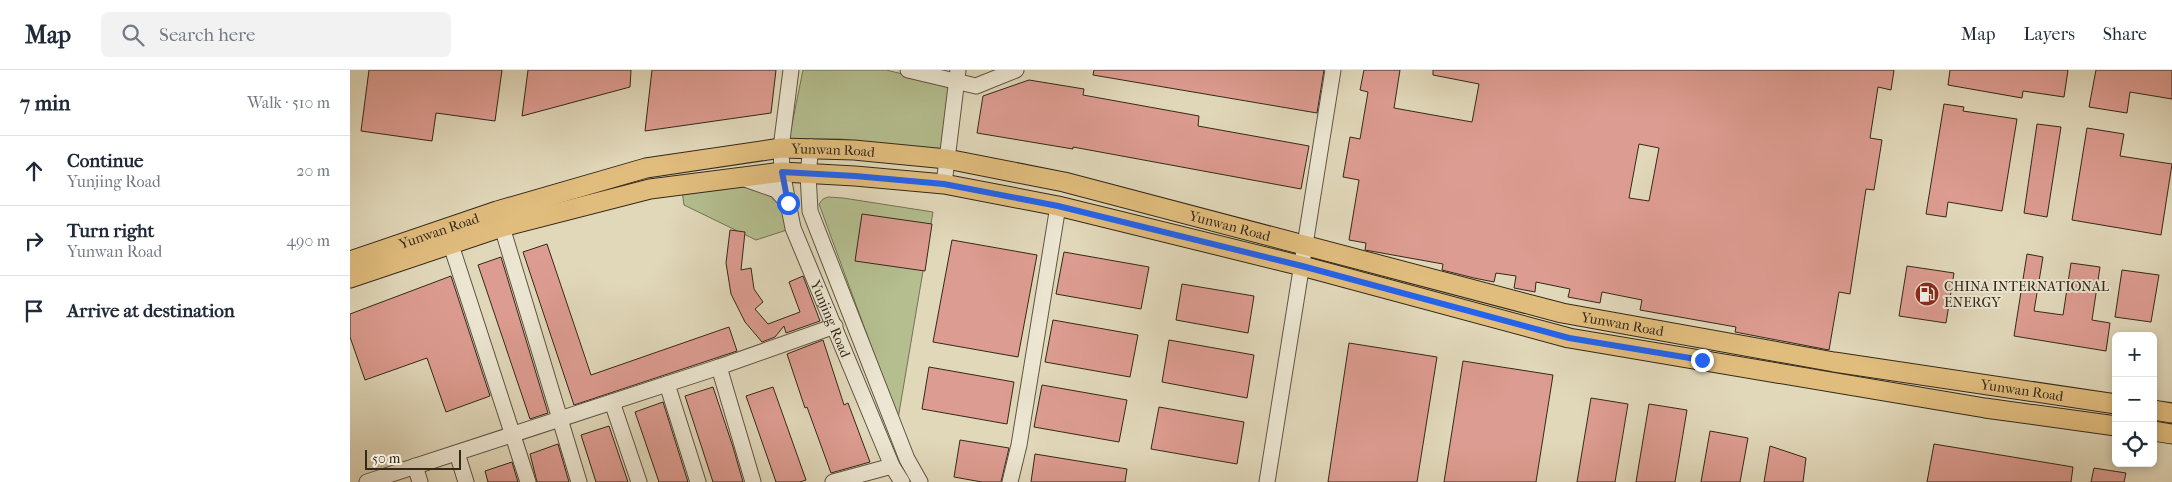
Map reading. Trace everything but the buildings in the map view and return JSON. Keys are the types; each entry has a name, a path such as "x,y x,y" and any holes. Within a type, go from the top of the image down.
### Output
{"main road":[{"name":"Yunwan Road","path":"350,261 497,211 646,168 781,148 811,148 947,159 1064,182 1562,313 1834,362 2112,403"},
{"name":"Yunwan Road","path":"350,278 502,227 650,189 782,172 847,175 944,184 1058,206 1302,266 1569,338 1985,408 2112,425"},
{"path":"2157,411 2172,413"},
{"path":"2157,432 2172,434"}],"street":[{"name":"Yunjing Road","path":"792,70 781,148 782,172 793,228 892,466 902,482"},
{"path":"908,70 957,76 976,86 1016,70"},
{"path":"1267,482 1333,70"},
{"path":"944,184 957,76"},
{"name":"Yunjing Road","path":"811,148 808,174 810,211 907,460 920,482"},
{"path":"810,203 816,189 827,182 847,175"},
{"path":"739,177 776,190 788,203"},
{"path":"1010,482 1019,445 1058,206"},
{"path":"502,227 579,482"},
{"path":"451,245 528,482"},
{"path":"367,482 720,367 835,326"},
{"path":"720,367 753,482"},
{"path":"667,384 698,482"},
{"path":"612,402 639,482"},
{"path":"457,453 466,482"},
{"path":"416,466 420,482"},
{"path":"833,482 892,466"}],"green space":[{"path":"803,70 886,70 952,86 944,152 841,139 789,139"},
{"path":"782,172 793,228 756,240 684,205 681,184"},
{"path":"828,197 933,212 898,419 819,204"}],"place":[{"name":"CHINA INTERNATIONAL ENERGY","path":"1927,294"}],"route":[{"path":"788,203 782,172 944,184 1058,206 1302,266 1569,338 1702,360"}]}
